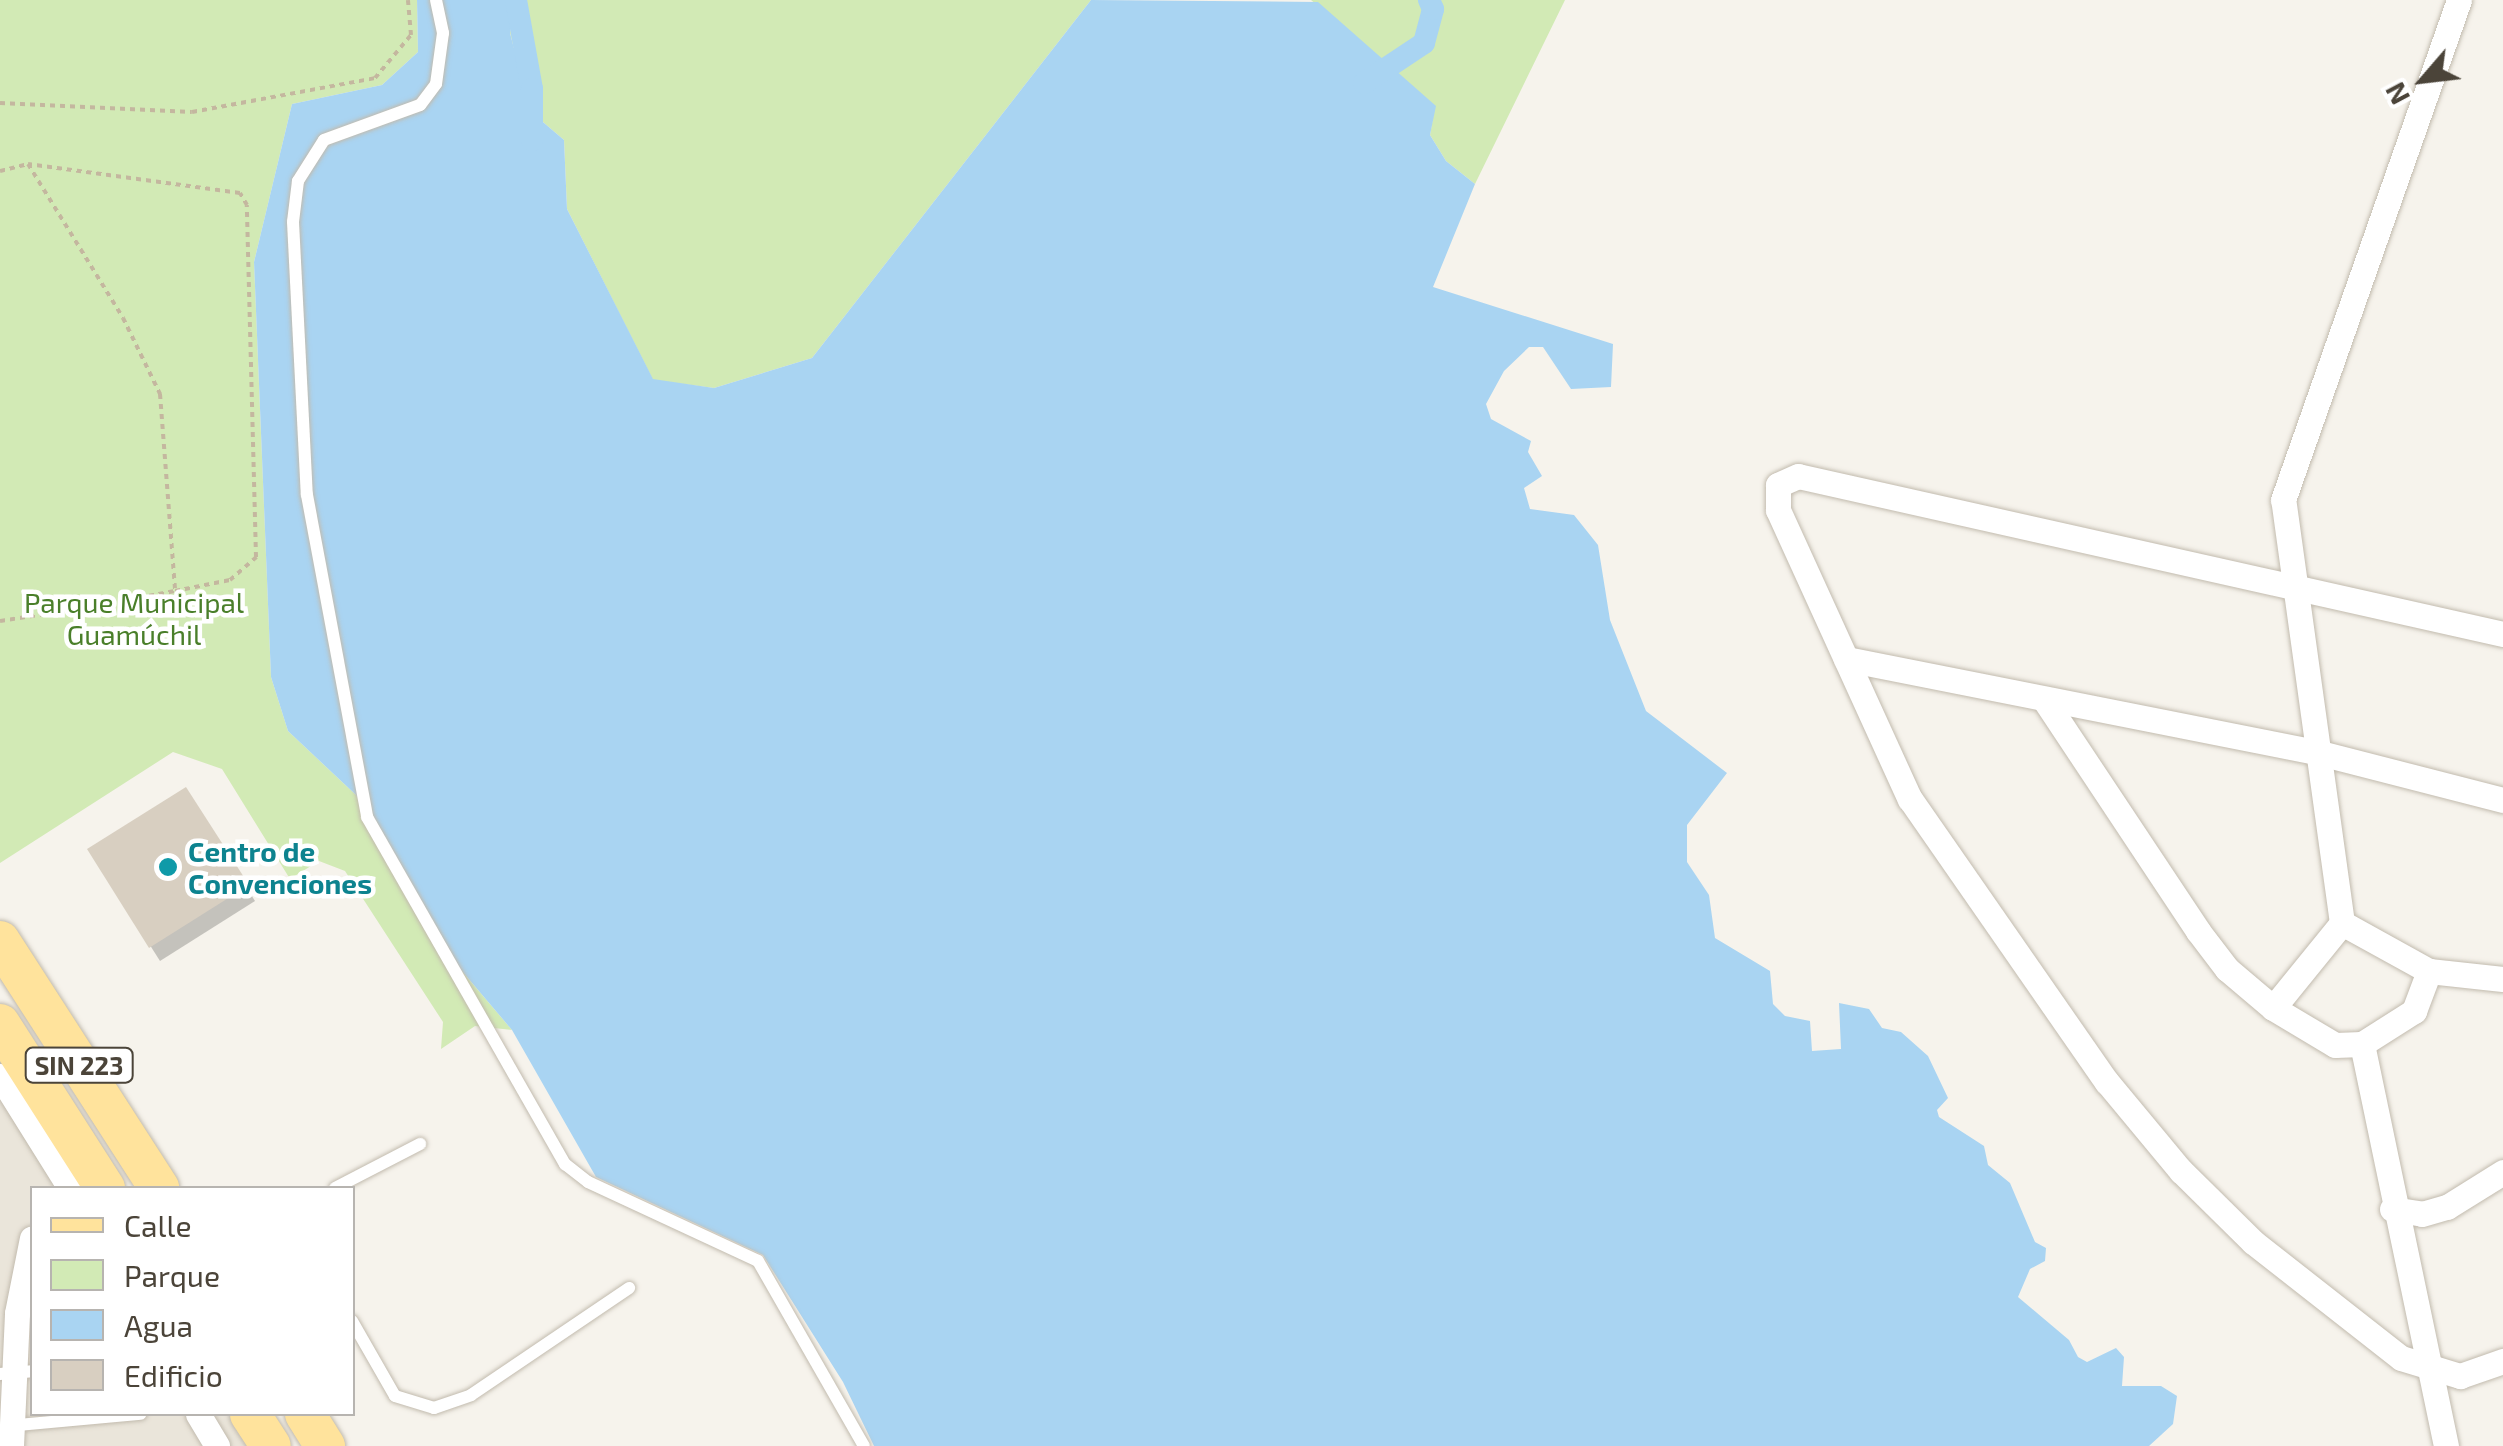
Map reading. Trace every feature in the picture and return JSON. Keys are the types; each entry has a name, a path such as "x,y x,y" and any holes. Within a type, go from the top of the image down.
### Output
{"main road":[{"name":"SIN 223","path":"0,942 158,1186"},
{"name":"SIN 223","path":"0,1024 103,1186"},
{"path":"251,1416 270,1446"},
{"path":"306,1416 325,1446"}],"street":[{"path":"2273,1008 2342,923 2298,586 2282,500 2458,0"},
{"path":"2503,634 1798,476 1778,485 1778,510 1910,799 2107,1082 2181,1171 2253,1242 2401,1358 2460,1376 2503,1361"},
{"path":"1846,659 2320,753 2503,800"},
{"path":"2044,698 2198,930 2227,969 2273,1008 2335,1045 2362,1044 2414,1011 2429,972"},
{"path":"2342,923 2429,972 2503,979"},
{"path":"2362,1044 2392,1209 2446,1446"},
{"path":"0,1076 69,1186"},
{"path":"48,1186 55,1162"},
{"path":"2392,1209 2422,1214 2447,1207 2503,1172"},
{"path":"8,1433 16,1313 30,1247"},
{"path":"199,1416 217,1446"}],"lane":[{"path":"436,0 443,33 436,84 420,105 324,140 298,181 294,222 308,495 367,817 565,1164 588,1182 758,1260 864,1446"},
{"path":"338,1186 420,1144"},
{"path":"355,1326 395,1396 434,1408 471,1395 629,1288"},
{"path":"8,1433 126,1416"}],"path":[{"path":"0,102 192,112 375,78 412,35 408,0"},
{"path":"28,164 123,318 160,394 176,590"},
{"path":"0,171 28,164 240,193 247,205 256,557 230,580 0,621"}],"shaded area":[{"path":"0,1009 114,1186 30,1186 30,1416 260,1416 280,1446 0,1446"}],"green space":[{"name":"Parque Municipal Guamúchil","path":"0,0 417,0 418,52 382,85 292,104 254,262 271,677 288,731 356,795 456,964 512,1030 475,1026 441,1049 443,1022 345,871 319,861 290,879 222,769 173,752 0,863"},
{"path":"516,0 1091,0 812,358 714,388 653,380 567,209 564,140 530,111 510,33"},
{"path":"1311,0 1565,0 1475,184 1446,161 1430,135 1435,106"}],"water":[{"path":"417,0 516,0 510,33 530,111 564,140 567,209 653,379 714,388 812,358 1091,0 1318,2 1436,106 1430,135 1446,161 1475,184 1433,287 1613,344 1611,387 1571,389 1543,347 1529,347 1504,371 1486,404 1491,419 1531,441 1528,452 1542,476 1524,488 1530,509 1574,515 1598,545 1610,620 1646,711 1727,773 1687,825 1687,862 1709,895 1715,938 1770,971 1773,1004 1785,1016 1810,1021 1812,1051 1841,1049 1839,1003 1869,1009 1882,1028 1901,1032 1928,1056 1948,1098 1937,1110 1939,1117 1984,1146 1988,1165 2010,1183 2035,1242 2046,1248 2045,1261 2030,1269 2018,1297 2069,1340 2078,1357 2087,1362 2116,1348 2124,1357 2122,1386 2161,1386 2177,1396 2173,1424 2149,1446 874,1446 843,1382 763,1255 596,1177 512,1030 456,964 356,795 288,731 271,677 254,262 292,104 382,85 418,52"}],"building":[{"name":"Centro de Convenciones","path":"186,787 249,885 149,948 87,849"}],"waterway":[{"path":"516,0 532,89 532,140"},
{"path":"1364,83 1424,43 1433,9 1429,0"}],"place":[{"name":"Centro de Convenciones","path":"168,867"}]}
